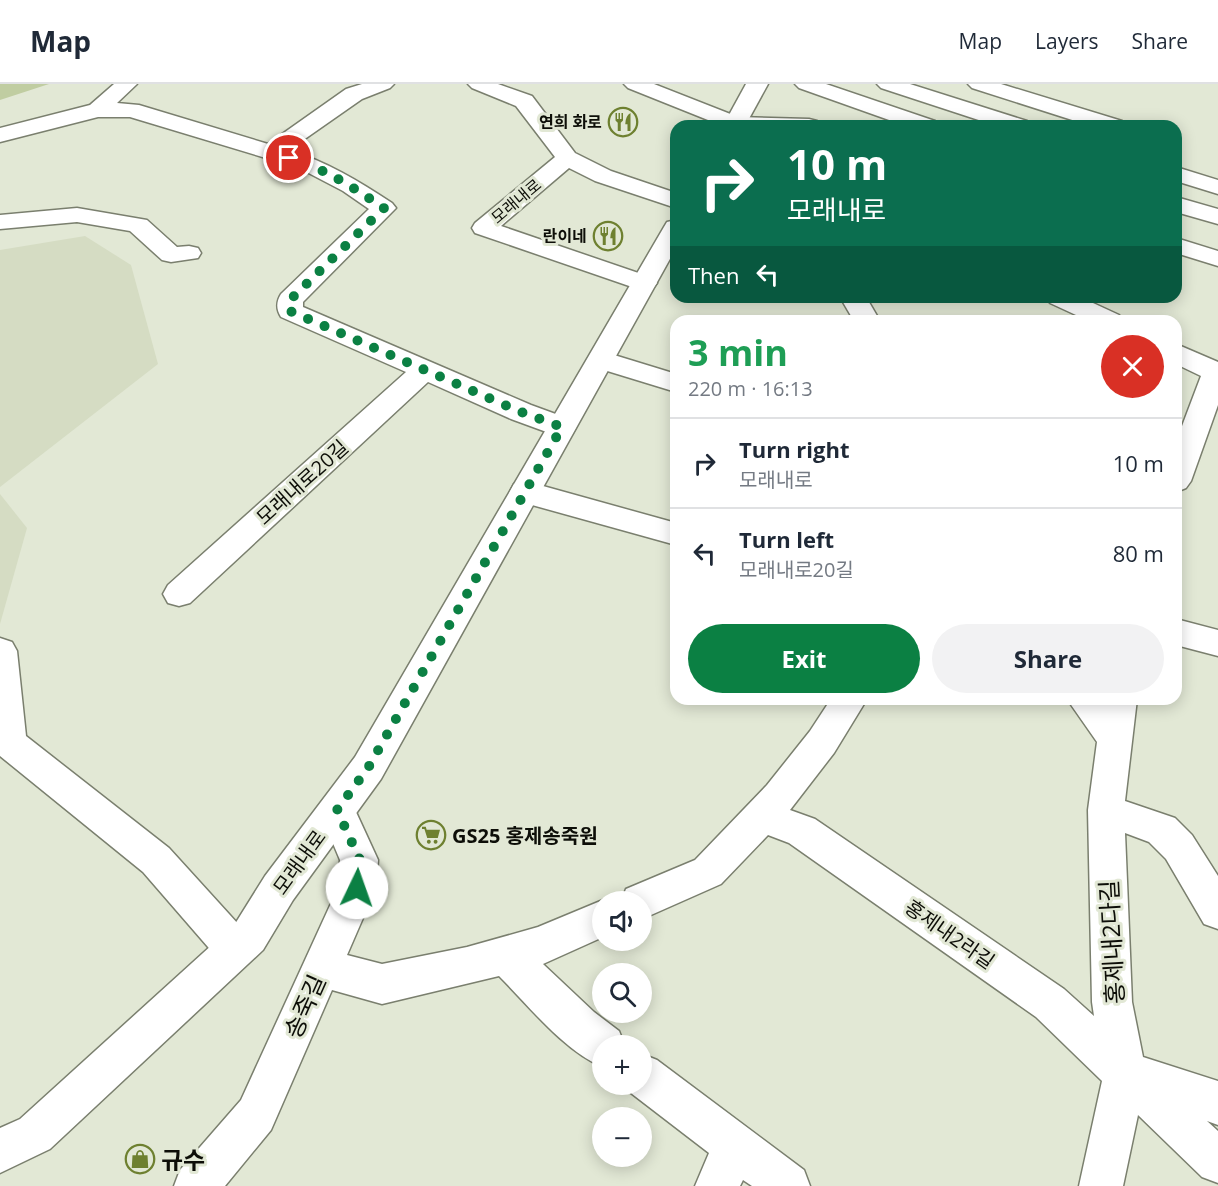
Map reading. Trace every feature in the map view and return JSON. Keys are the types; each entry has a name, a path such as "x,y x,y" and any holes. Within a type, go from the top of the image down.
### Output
{"main road":[{"path":"98,110 126,84"},
{"path":"270,153 354,94 383,84"},
{"path":"479,84 524,101 567,158 603,176 670,199"},
{"path":"634,84 724,120"},
{"path":"806,84 910,120"},
{"path":"888,84 1000,120"},
{"path":"739,120 757,85"},
{"path":"985,85 1095,120"},
{"path":"0,135 98,110 131,110 307,163 351,186 384,208 290,300 290,311 562,427"},
{"name":"모래내로","path":"567,158 484,228 644,283"},
{"path":"1182,176 1218,187"},
{"path":"1182,206 1218,217"},
{"path":"0,222 77,215 138,225 171,255 189,253"},
{"name":"모래내로","path":"0,1151 35,1134 249,937 279,888 368,768 670,238"},
{"path":"1182,247 1218,259"},
{"path":"1072,303 1097,315"},
{"path":"1182,355 1217,372 1182,465"},
{"path":"601,360 670,381"},
{"name":"모래내로20길","path":"179,594 425,370"},
{"path":"525,492 670,532"},
{"path":"1182,634 1218,643"},
{"path":"0,651 9,743 156,860 235,949"},
{"path":"652,897 708,872 762,816 822,742 846,705"},
{"path":"1089,705 1114,737"},
{"name":"홍제내2다길","path":"1101,1186 1125,1073 1112,1002 1106,810 1119,705"},
{"name":"송죽길","path":"196,1186 255,1115 357,888 360,860 337,810"},
{"path":"1106,810 1162,830 1179,847 1218,911"},
{"name":"홍제내2라길","path":"762,816 802,831 1050,1003 1125,1073"},
{"path":"321,968 382,984 467,966 542,945 592,923"},
{"path":"505,955 592,1036"},
{"path":"1125,1073 1218,1103"},
{"path":"1125,1073 1218,1161"},
{"path":"652,1083 788,1186"},
{"path":"717,1186 736,1146"}],"shaded area":[{"path":"85,236 131,265 158,364 0,487 0,250"},
{"path":"0,494 27,528 0,624"}],"green space":[{"path":"0,84 49,84 0,100"}],"pier":[{"path":"793,84 905,84 1019,120 890,120 795,87"},
{"path":"1182,173 1218,185 1218,226 1182,215"}],"place":[{"name":"연희 화로","path":"623,122"},
{"name":"란이네","path":"608,236"},
{"name":"GS25 홍제송죽원","path":"431,835"},
{"name":"규수","path":"140,1159"}],"route":[{"path":"289,158 307,163 351,186 384,208 290,300 290,311 521,412 562,427 368,768 337,810 360,860 357,888"}]}
